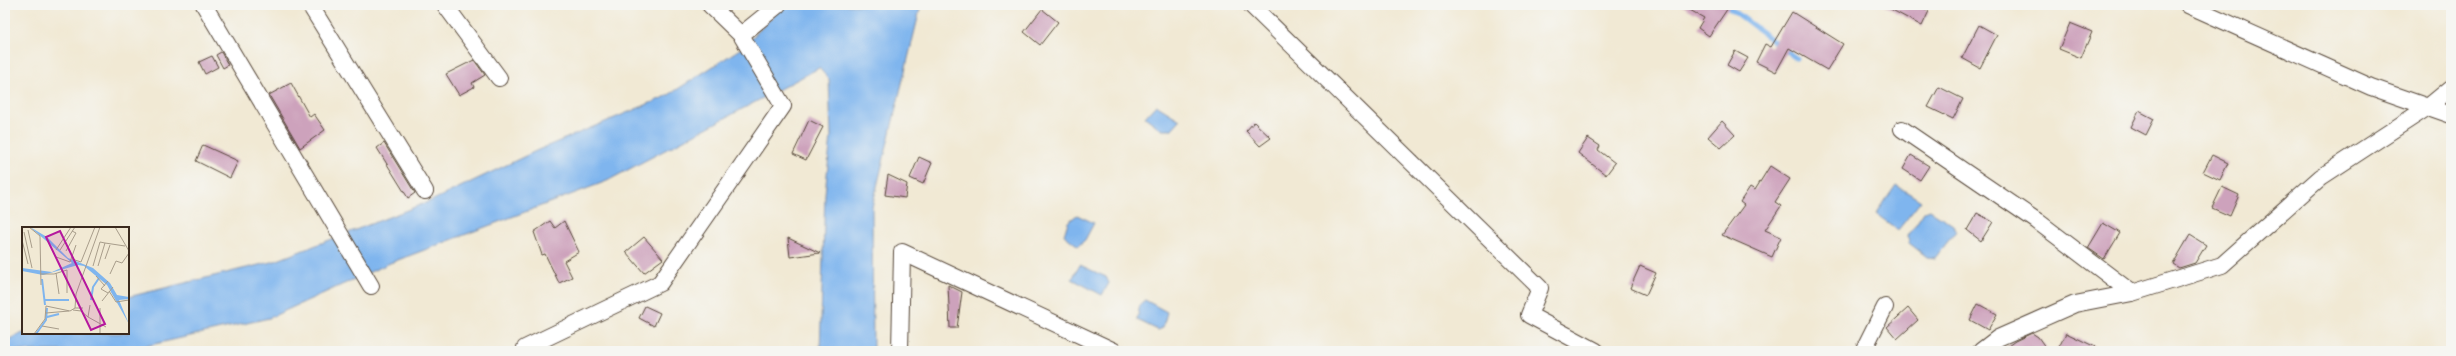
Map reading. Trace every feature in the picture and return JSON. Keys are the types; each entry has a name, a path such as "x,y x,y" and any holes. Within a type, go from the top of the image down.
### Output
{"street":[{"path":"204,5 368,282"},
{"path":"310,5 425,190"},
{"path":"445,5 499,78"},
{"path":"525,348 660,283 783,106 743,38 710,5"},
{"path":"743,38 778,5"},
{"path":"1251,5 1540,288 1529,314 1596,351"},
{"path":"2188,5 2370,87 2451,115"},
{"path":"1980,351 1998,338 2074,304 2132,293 2222,265 2321,177 2428,107 2451,88"},
{"path":"1902,129 2037,221 2132,293"},
{"path":"900,351 902,252 1114,351"},
{"path":"1863,351 1885,307"}],"water":[{"path":"784,5 921,5 872,207 873,351 820,351 825,194 831,136 829,79 819,68 607,181 390,263 269,318 124,351 5,351 5,341 22,333 129,334 129,297 275,261 433,200 538,150 667,96 743,47"},
{"path":"1156,105 1180,120 1171,130 1162,130 1145,117"},
{"path":"1896,185 1921,201 1898,230 1876,214"},
{"path":"1930,210 1953,225 1956,231 1935,258 1927,257 1909,243 1908,236 1924,212"},
{"path":"1077,215 1094,223 1085,240 1078,246 1064,235 1068,222"},
{"path":"1080,265 1106,277 1109,283 1102,295 1072,279"},
{"path":"1145,300 1167,312 1163,328 1158,330 1137,320 1140,304"}],"building":[{"path":"1681,5 1730,5 1709,36 1698,28 1704,18"},
{"path":"1883,5 1918,5 1929,11 1922,26"},
{"path":"1042,9 1058,22 1040,45 1024,32"},
{"path":"1792,12 1843,44 1827,70 1789,48 1776,72 1756,62 1765,44 1771,47"},
{"path":"2070,23 2092,32 2081,58 2059,49"},
{"path":"1979,25 1997,35 1980,68 1962,58"},
{"path":"1735,51 1748,58 1739,72 1727,65"},
{"path":"221,52 228,65 223,68 216,55"},
{"path":"212,56 218,67 205,74 199,62"},
{"path":"474,60 485,75 472,83 474,87 459,95 446,74"},
{"path":"291,83 310,117 314,114 325,130 300,148 269,95"},
{"path":"1939,87 1963,99 1953,119 1928,107"},
{"path":"2139,111 2154,119 2146,135 2131,127"},
{"path":"809,120 823,127 806,160 793,154"},
{"path":"1722,121 1735,135 1721,148 1708,137"},
{"path":"1254,122 1271,138 1260,146 1246,131"},
{"path":"1588,138 1600,146 1598,150 1615,163 1606,175 1578,153"},
{"path":"384,143 415,193 408,198 377,148"},
{"path":"203,145 238,161 230,178 196,161"},
{"path":"1911,155 1929,166 1920,180 1903,169"},
{"path":"2212,155 2228,163 2220,180 2203,172"},
{"path":"919,157 932,163 923,184 910,178"},
{"path":"1770,166 1790,179 1775,202 1781,206 1765,230 1781,237 1772,257 1722,235 1744,205 1740,202 1750,187 1755,190"},
{"path":"888,175 907,184 905,198 885,195"},
{"path":"2222,187 2239,195 2230,216 2212,208"},
{"path":"1977,213 1993,222 1981,241 1967,230"},
{"path":"550,221 555,228 564,221 579,252 564,261 572,277 559,283 545,254 542,255 534,232"},
{"path":"2103,223 2120,233 2104,259 2088,248"},
{"path":"2190,235 2206,245 2195,263 2179,268 2173,264"},
{"path":"644,237 663,259 644,273 626,252"},
{"path":"788,238 820,253 790,257"},
{"path":"1640,266 1656,273 1646,295 1630,288"},
{"path":"948,285 962,292 957,328 950,328"},
{"path":"1978,304 1997,314 1988,330 1970,320"},
{"path":"645,306 660,313 654,326 639,318"},
{"path":"1908,308 1918,320 1897,339 1887,327"},
{"path":"2032,333 2038,337 2048,351 2001,351 2015,341"},
{"path":"2066,333 2104,351 2057,351"}],"waterway":[{"path":"1726,5 1796,58"}]}
